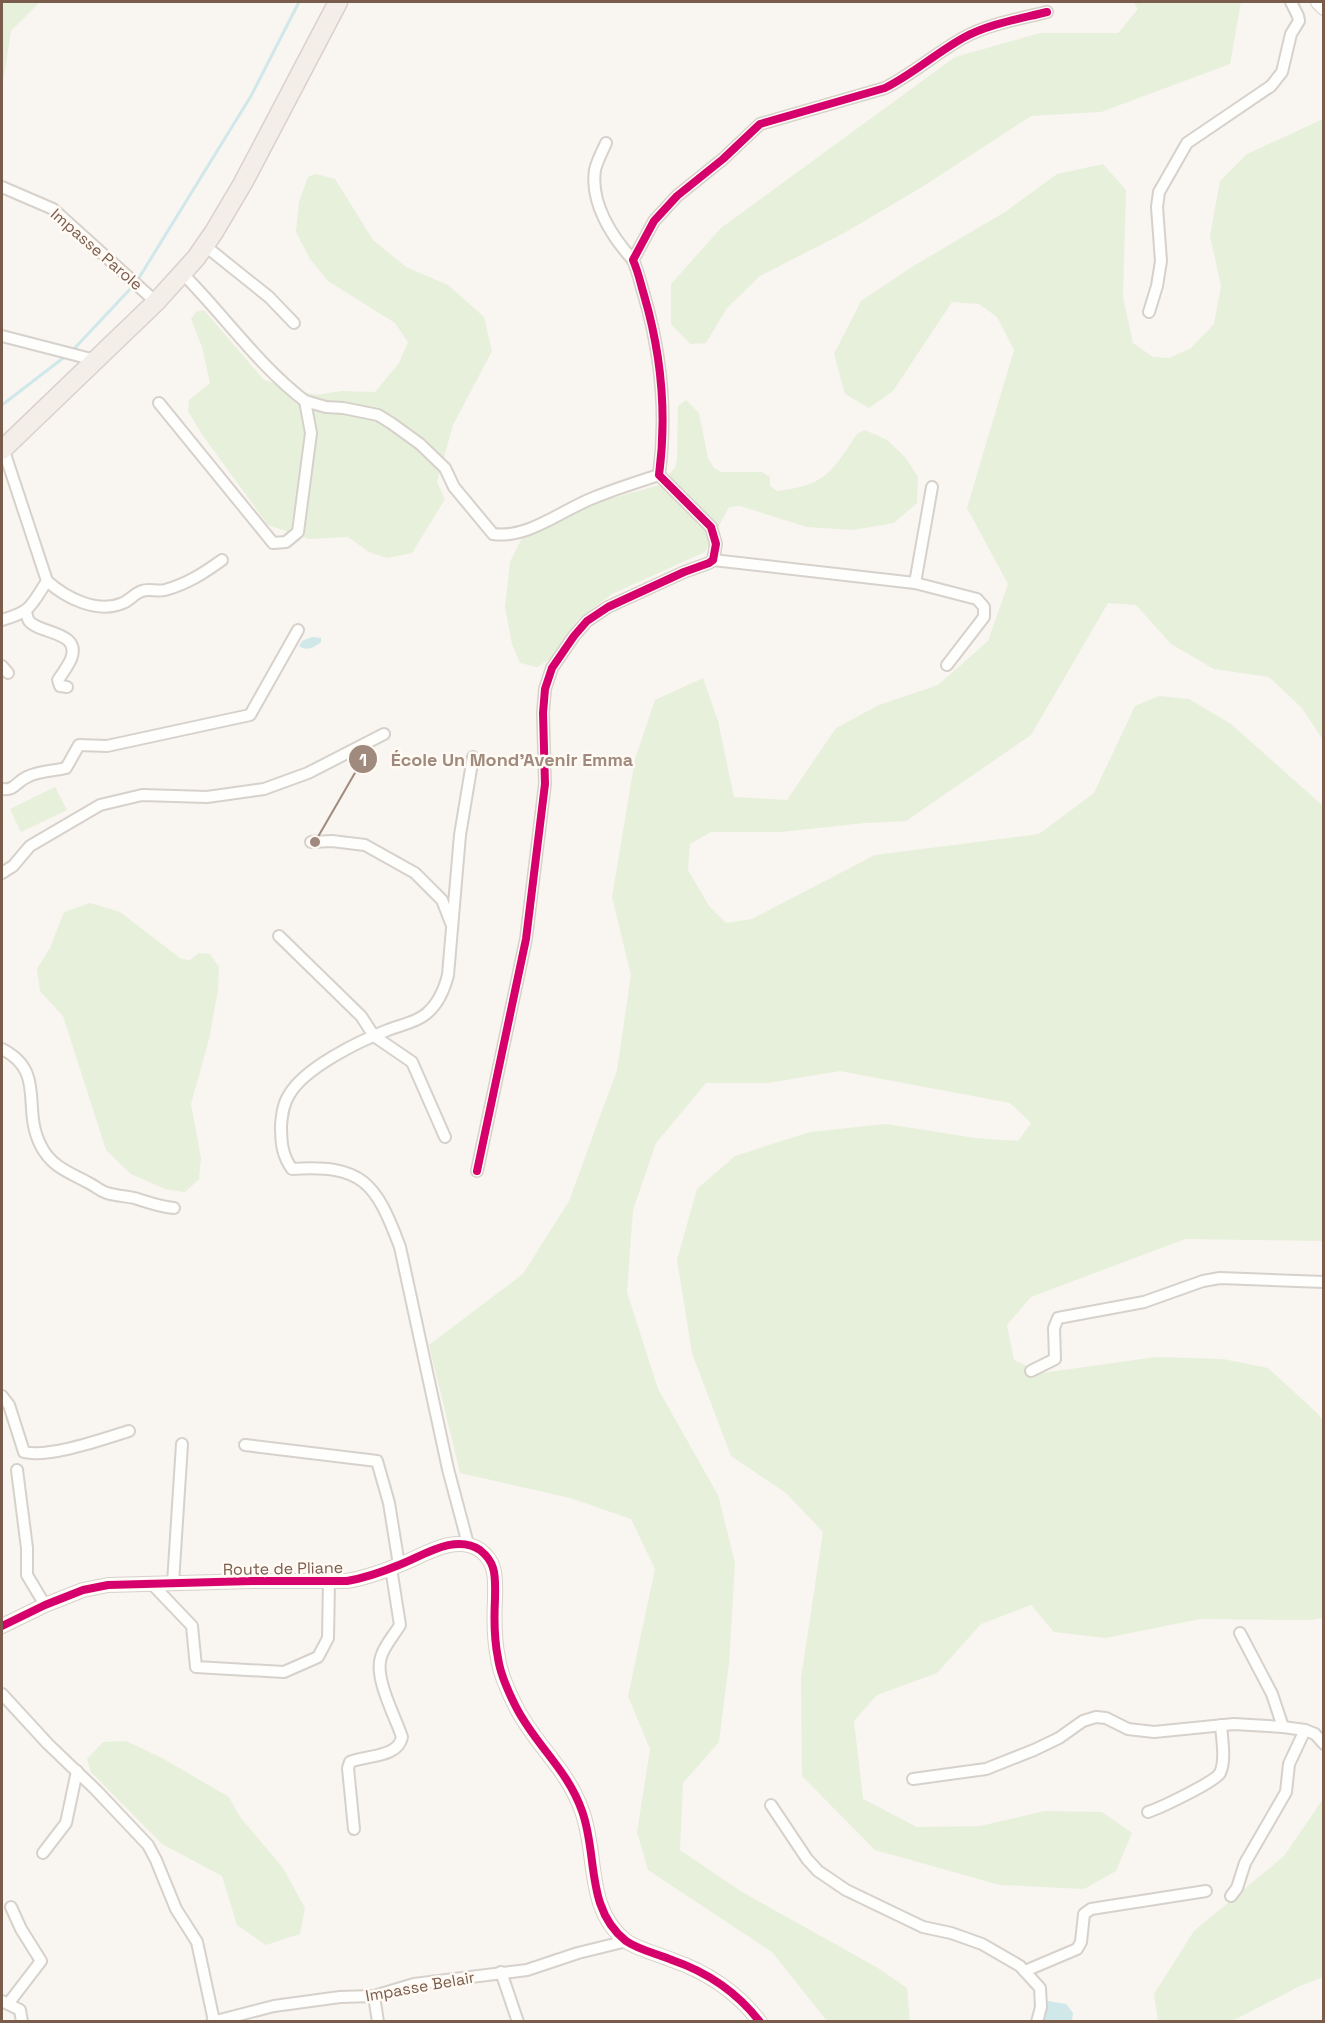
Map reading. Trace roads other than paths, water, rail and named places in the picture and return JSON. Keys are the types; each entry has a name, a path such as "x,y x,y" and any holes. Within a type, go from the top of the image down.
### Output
{"main road":[{"path":"2,449 156,302 204,245 243,183 338,2"}],"street":[{"path":"1149,312 1157,286 1161,261 1157,207 1159,192 1187,143 1271,86 1282,72 1291,34 1299,21 1291,2"},
{"path":"1318,2 1323,8"},
{"path":"633,260 654,221 677,196 723,159 760,124 885,88 963,38 993,25 1047,12"},
{"path":"606,143 595,169 597,197 612,236 633,260 642,279 654,330 662,404 662,456 659,475"},
{"name":"Impasse Parole","path":"2,187 53,208 156,302"},
{"path":"204,245 269,297 294,323"},
{"path":"182,273 281,383 305,401 326,407 378,415 420,444 445,468 454,487 493,534 502,535 530,528 592,498 659,475"},
{"path":"2,336 95,360"},
{"path":"159,403 273,543 286,542 298,532 311,433 305,401"},
{"path":"2,449 47,581 61,594 95,606 111,607 124,603 141,591 168,589 197,578 222,560"},
{"path":"659,475 711,526 716,538 713,560"},
{"path":"915,583 932,487"},
{"path":"477,1171 526,939 545,784 543,713 545,689 552,668 573,636 587,621 608,607 713,560 915,583 977,599 984,607 984,617 947,665"},
{"path":"2,620 26,612 47,581"},
{"path":"26,612 29,621 35,626 68,640 72,646 72,656 58,680 60,686 67,687"},
{"path":"2,789 7,790 16,786 26,777 66,768 79,745 107,746 250,715 297,630"},
{"path":"2,873 13,866 30,846 100,805 142,795 207,797 264,789 308,773 384,734"},
{"path":"473,757 460,835 448,975 443,992 426,1014 417,1020 345,1049 313,1070 289,1094 282,1112 281,1133 284,1156 292,1169 321,1167 356,1176 374,1191 387,1214 404,1264 448,1469 468,1544 486,1555 493,1567 498,1660 515,1705 527,1726 573,1787 583,1814 600,1905 610,1924 627,1941 694,1968 727,1988 760,2022"},
{"path":"311,842 332,841 365,845 415,873 442,900 452,927"},
{"path":"279,936 361,1016 374,1036 412,1062 445,1137"},
{"path":"2,1049 25,1067 29,1077 36,1134 47,1157 60,1169 106,1193 174,1208"},
{"path":"1030,1371 1055,1359 1054,1328 1059,1318 1144,1302 1203,1281 1220,1278 1323,1282"},
{"path":"2,1396 9,1405 24,1452 32,1454 58,1450 129,1431"},
{"path":"173,1583 182,1444"},
{"path":"245,1445 377,1461 389,1503 400,1625 381,1656 380,1670 382,1684 402,1737 401,1743 394,1751 350,1762 348,1768 354,1829"},
{"path":"16,1470 27,1548 27,1575 45,1605"},
{"name":"Route de Pliane","path":"2,1626 45,1605 95,1587 151,1583 329,1581 362,1578 431,1551 456,1544 468,1544"},
{"path":"151,1583 192,1626 196,1667 284,1672 318,1658 328,1638 329,1581"},
{"path":"1240,1633 1272,1694 1283,1727"},
{"path":"2,1694 148,1845 176,1909 197,1942 213,2021"},
{"path":"913,1779 986,1768 1034,1750 1059,1738 1083,1721 1096,1717 1106,1718 1128,1729 1154,1732 1234,1724 1305,1730 1323,1740"},
{"path":"1148,1812 1208,1785 1218,1777 1222,1764 1221,1725"},
{"path":"1231,1896 1237,1888 1245,1863 1286,1792 1289,1764 1305,1730"},
{"path":"43,1853 66,1823 77,1771"},
{"path":"771,1805 807,1859 819,1871 846,1890 923,1927 951,1933 982,1944 1020,1966 1040,1988 1041,2007 1037,2022"},
{"path":"1025,1971 1077,1948 1081,1942 1084,1914 1091,1909 1206,1891"},
{"path":"11,1907 21,1929 41,1961 5,2003 20,2010 22,2022"},
{"name":"Impasse Belair","path":"213,2021 246,2018 274,2006 340,1997 374,1996 414,1984 527,1970 578,1953 627,1941"},
{"path":"501,1972 518,2022"},
{"path":"374,1996 378,2022"}],"water":[{"path":"312,637 321,638 321,642 307,649 299,646 302,641"},
{"path":"1048,2001 1066,2004 1073,2013 1072,2021 1043,2021 1040,2016 1043,2004"}],"waterway":[{"path":"137,281 251,96 299,2"},
{"path":"72,351 133,286"},
{"path":"2,405 67,355"}],"place":[{"name":"École Un Mond'Avenir Emma","path":"315,842"}]}
